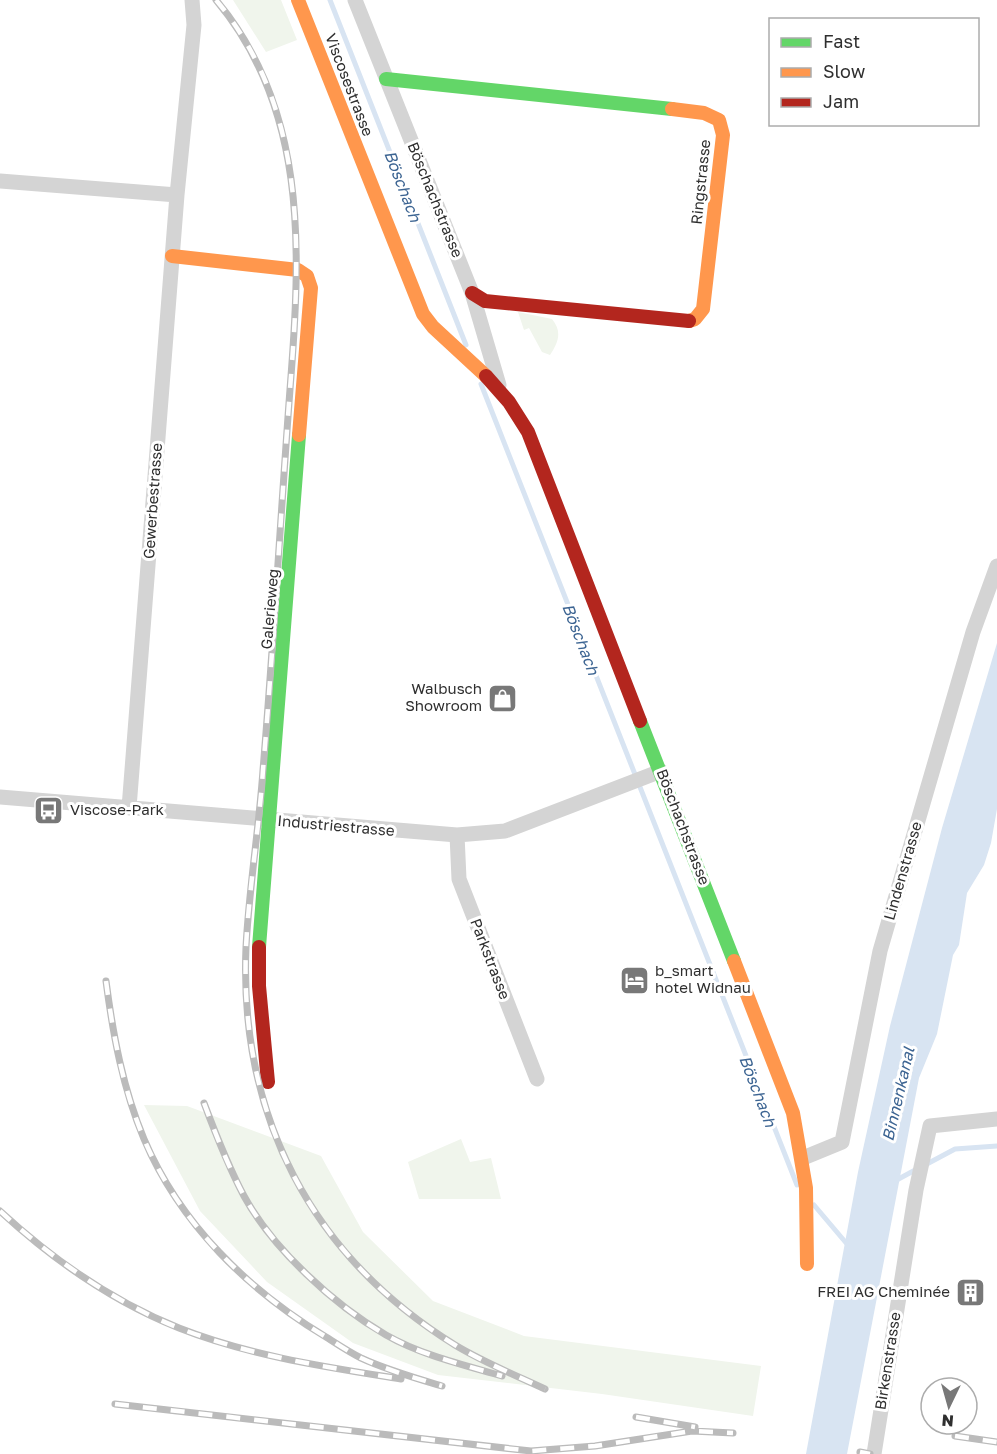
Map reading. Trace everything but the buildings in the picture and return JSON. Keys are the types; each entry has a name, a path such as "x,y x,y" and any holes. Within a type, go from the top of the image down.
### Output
{"street":[{"name":"Gewerbestrasse","path":"129,808 177,195 194,25 192,0"},
{"name":"Viscosestrasse","path":"298,0 409,284 423,314"},
{"name":"Böschachstrasse","path":"354,0 472,293 501,393 510,402"},
{"name":"Ringstrasse","path":"386,79 586,98 704,113 719,120 723,135 711,245 703,309 695,319 684,322 567,311 485,301 472,293"},
{"path":"0,181 177,195"},
{"name":"Galerieweg","path":"172,256 298,270 307,276 311,288 259,926 260,986 268,1082"},
{"name":"Böschachstrasse","path":"423,314 442,338 492,382 510,402 528,432 793,1113 803,1158 809,1233 807,1264"},
{"name":"Lindenstrasse","path":"803,1158 842,1142 880,951 973,632 997,566"},
{"name":"Industriestrasse","path":"0,797 457,836 505,831 661,771"},
{"name":"Parkstrasse","path":"457,836 459,879 537,1079"},
{"name":"Birkenstrasse","path":"874,1454 916,1190 929,1133 997,1119"}],"shaded area":[{"path":"233,0 281,0 297,40 266,52"},
{"path":"518,312 552,319 555,323 558,337 556,346 550,355 542,352 529,328 524,330"},
{"path":"144,1105 187,1106 321,1156 363,1232 433,1301 524,1336 761,1366 753,1416 602,1394 438,1375 353,1343 267,1282 200,1211"},
{"path":"461,1139 470,1162 491,1158 501,1199 419,1199 408,1162"}],"water":[{"name":"Binnenkanal","path":"997,643 997,809 991,843 984,865 967,893 959,945 953,955 937,1034 919,1078 847,1454 806,1454 858,1172 890,1026 942,828"}],"waterway":[{"name":"Böschach","path":"330,0 466,345"},
{"name":"Böschach","path":"481,384 797,1185"},
{"path":"925,1165 955,1149 997,1146"},
{"path":"893,1182 917,1169"},
{"name":"Böschach","path":"814,1205 847,1244"}],"railway":[{"path":"216,0 245,42 267,85 282,131 291,179 295,228 296,277 291,376 267,721 246,947 247,1009 255,1068 271,1124 294,1176 324,1225 361,1269 404,1309 455,1345 545,1389"},
{"path":"106,981 120,1062 130,1101 144,1139 159,1170 197,1227 219,1252 270,1298 343,1348 391,1370 442,1386"},
{"path":"204,1103 227,1162 244,1196 271,1236 306,1274 366,1323 399,1342 443,1359 502,1376"},
{"path":"0,1211 41,1246 85,1278 131,1306 179,1328 261,1353 401,1379"},
{"path":"115,1404 531,1451 595,1446 692,1431 733,1433"},
{"path":"636,1417 695,1427"},
{"path":"955,1436 997,1442"},
{"path":"860,1452 870,1454"}],"traffic: fast":[{"path":"386,79 672,109"},
{"path":"259,947 299,435"},
{"path":"640,721 734,961"}],"traffic: slow":[{"path":"298,0 423,314 433,327 486,376"},
{"path":"672,109 704,113 719,120 723,135 703,309 695,319 689,321"},
{"path":"172,256 298,270 307,276 311,288 299,435"},
{"path":"734,961 793,1113 806,1188 807,1264"}],"traffic: jam":[{"path":"472,293 485,301 689,321"},
{"path":"486,376 509,402 528,432 640,721"},
{"path":"259,947 259,986 268,1082"}],"place":[{"name":"Walbusch Showroom","path":"503,698"},
{"name":"Viscose-Park","path":"49,810"},
{"name":"b_smart hotel Widnau","path":"634,980"},
{"name":"FREI AG Cheminée","path":"971,1292"}]}
